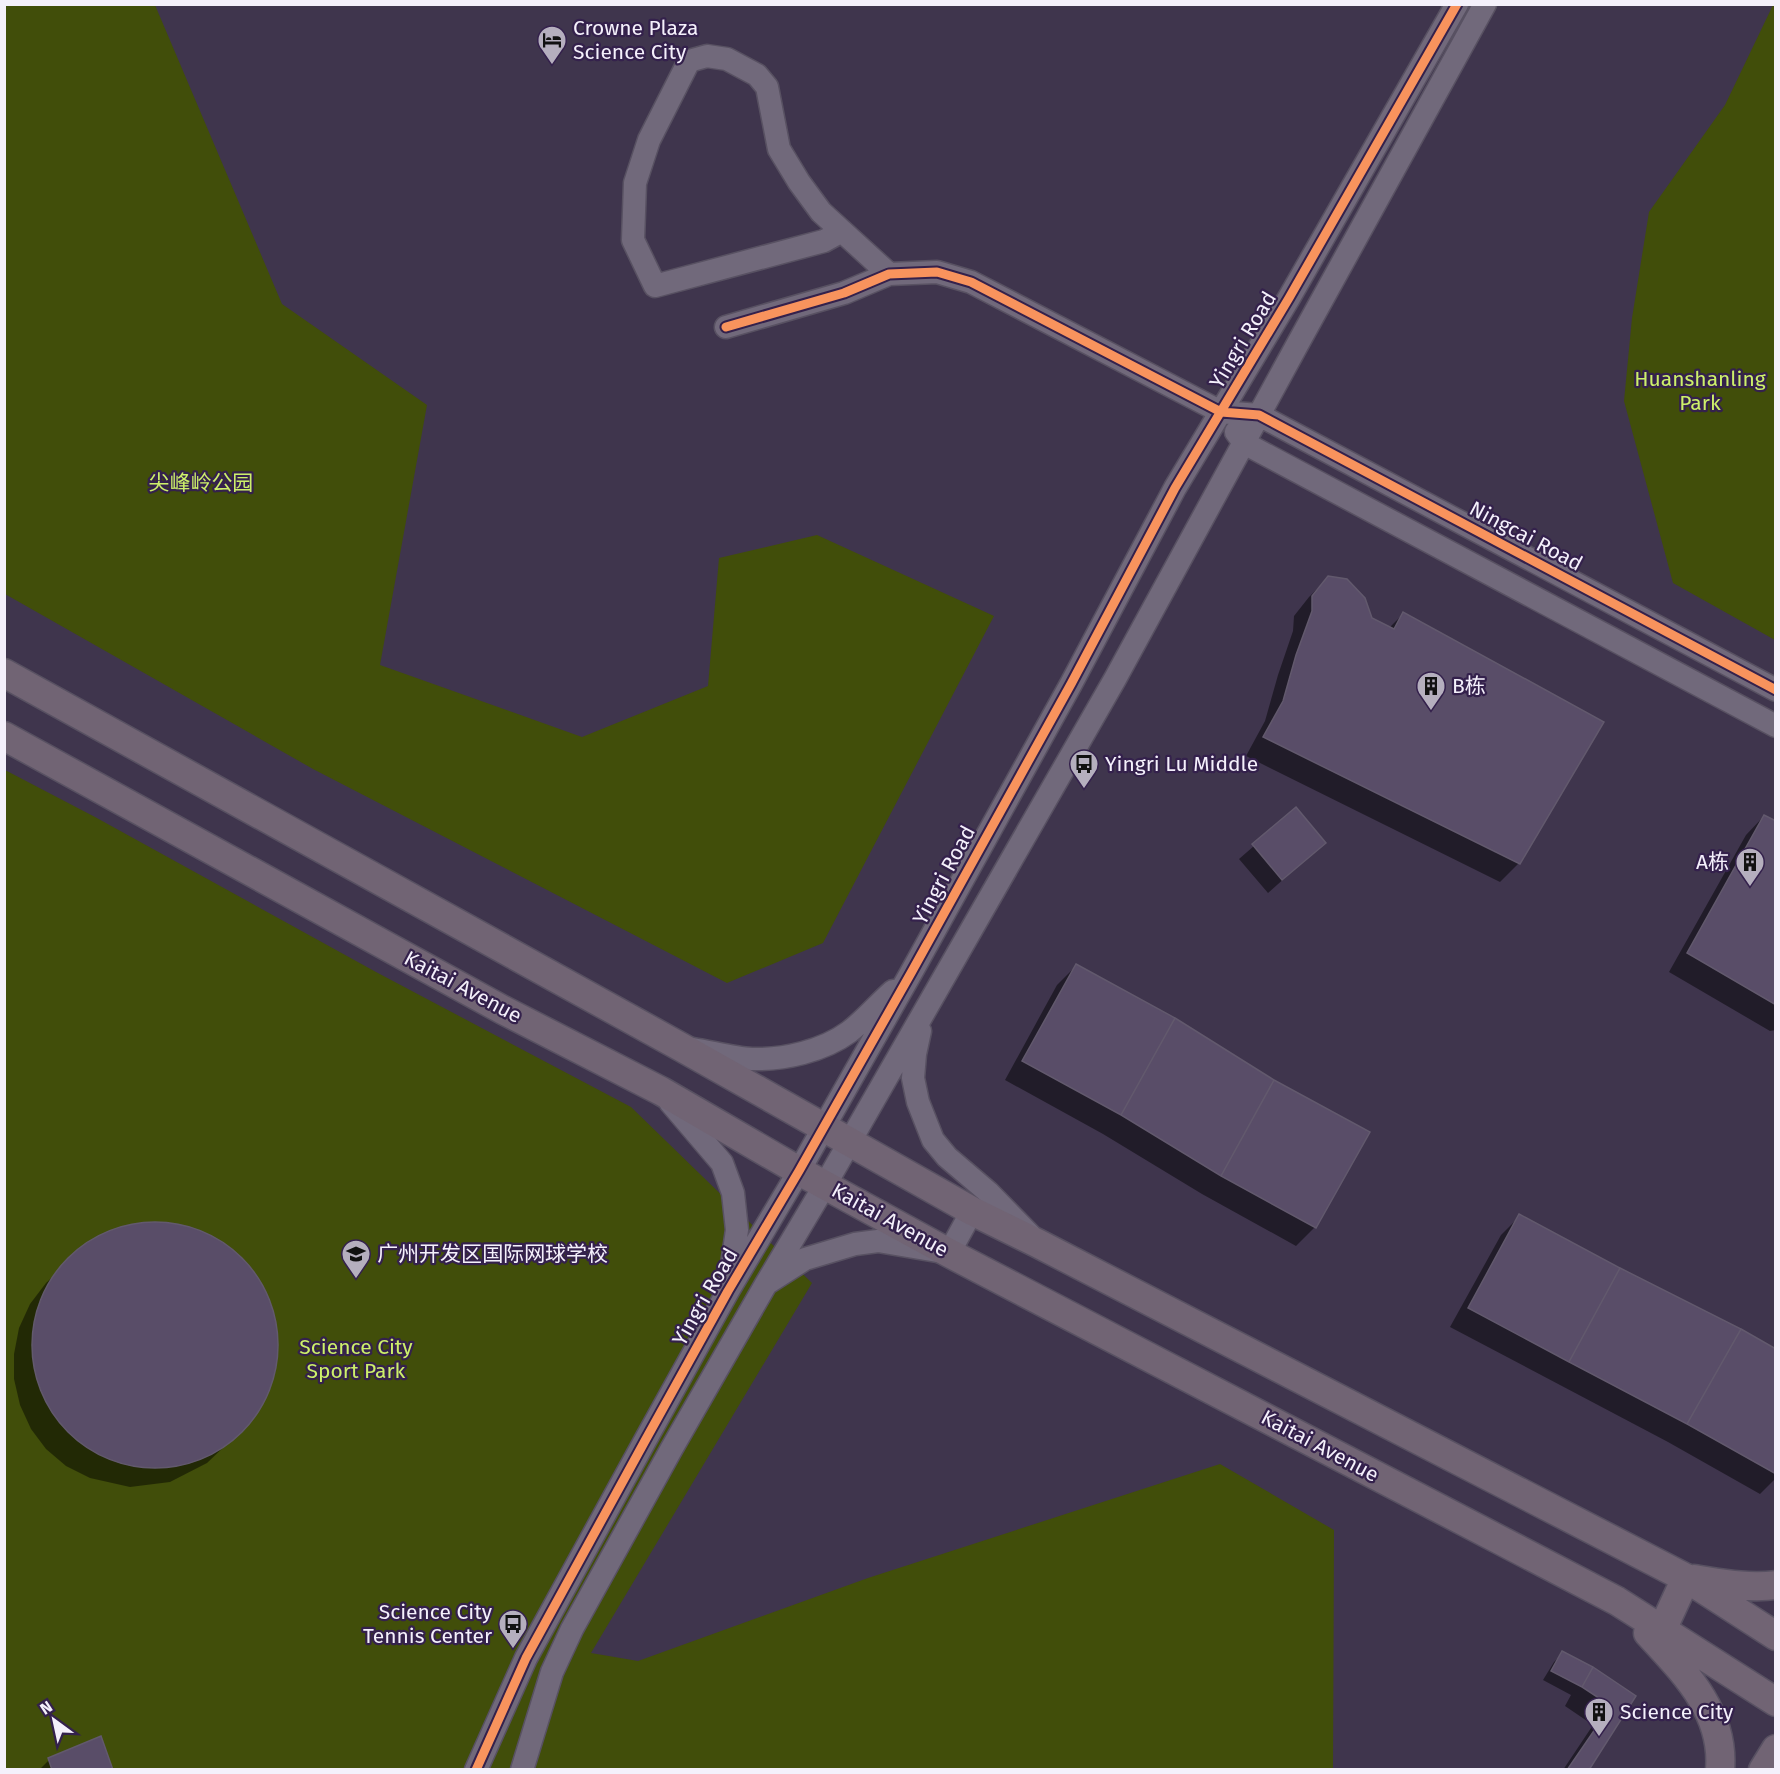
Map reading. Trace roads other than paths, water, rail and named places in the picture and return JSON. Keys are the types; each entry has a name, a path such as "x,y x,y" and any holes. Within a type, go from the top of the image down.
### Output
{"main road":[{"path":"4,673 681,1047 972,1211 1686,1578 1776,1636"},
{"name":"Kaitai Avenue","path":"4,736 503,1010 661,1091 799,1171 949,1253 1617,1602 1776,1702"},
{"path":"1686,1578 1731,1585 1776,1585"},
{"path":"1662,1630 1686,1578"},
{"path":"1617,1602 1684,1673 1704,1701 1718,1730 1720,1770"}],"street":[{"name":"Yingri Road","path":"476,1770 531,1648 728,1291 911,973 1071,684 1164,508 1457,4"},
{"path":"522,1770 552,1672 572,1629 672,1448 1076,748 1485,4"},
{"path":"842,231 824,241 655,286 633,240 635,183 649,140 689,61 707,56 727,59 758,75 767,87 779,149 799,182 821,212 890,274"},
{"path":"726,327 844,293 890,274 937,272 971,282 1221,412 1259,415"},
{"path":"1221,412 1244,443 1776,726"},
{"name":"Ningcai Road","path":"1259,415 1776,690"},
{"path":"681,1047 752,1059 785,1056 816,1049 835,1041 850,1031 911,973"},
{"path":"930,1000 915,1054 913,1078 918,1102 933,1140 947,1158 988,1192 1037,1243"},
{"path":"661,1091 722,1163 733,1193 738,1230 728,1291"},
{"path":"766,1284 805,1259 855,1244 878,1241 949,1253 972,1211"}],"place":[{"name":"Crowne Plaza Science City","path":"552,66"},
{"name":"B栋","path":"1431,712"},
{"name":"Yingri Lu Middle","path":"1084,790"},
{"name":"A栋","path":"1750,888"},
{"name":"广州开发区国际网球学校","path":"356,1280"},
{"name":"Science City Tennis Center","path":"513,1650"},
{"name":"Science City","path":"1599,1738"}],"park label":[{"name":"Huanshanling Park","path":"1700,391"},
{"name":"尖峰岭公园","path":"201,483"},
{"name":"Science City Sport Park","path":"356,1359"}]}
